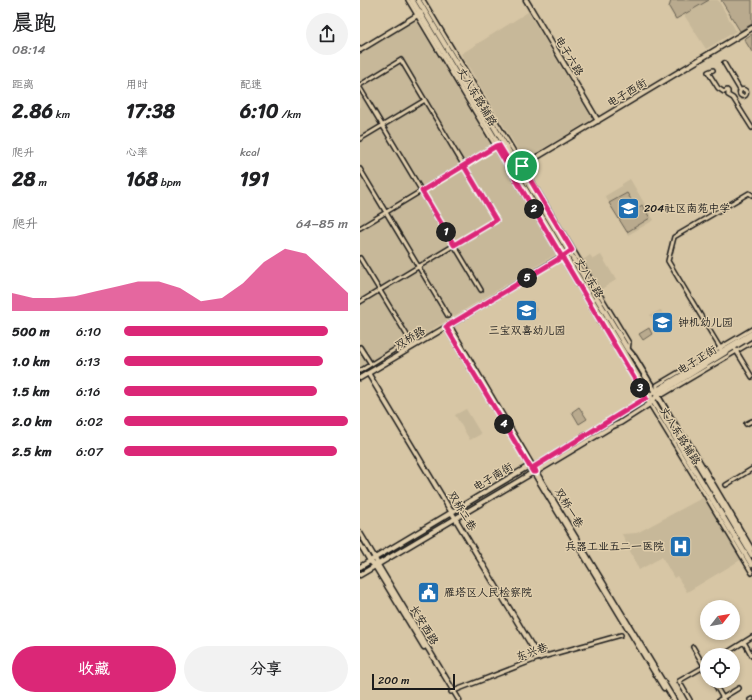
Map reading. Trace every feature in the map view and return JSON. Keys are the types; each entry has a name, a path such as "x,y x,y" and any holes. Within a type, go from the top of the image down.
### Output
{"main road":[{"name":"丈八东路","path":"412,0 517,169 567,253 648,397 752,565"},
{"name":"丈八东路","path":"418,0 421,13 497,145 517,169"},
{"name":"丈八东路","path":"567,253 616,327 628,350 657,393 752,555"}],"street":[{"path":"360,50 421,13 408,0"},
{"name":"丈八东路辅路","path":"423,0 517,169 567,253"},
{"name":"电子六路","path":"526,0 598,121"},
{"name":"电子西街","path":"517,169 752,28"},
{"path":"360,85 401,60 496,220 360,302"},
{"path":"724,63 740,92 733,98"},
{"path":"713,70 708,72 718,88 724,92 727,90 728,91 728,94 733,98 752,128"},
{"path":"360,88 481,290"},
{"path":"360,139 424,100"},
{"path":"360,228 497,145"},
{"path":"360,169 448,316"},
{"path":"752,195 749,193 674,237 668,261 721,349 752,328"},
{"name":"双桥路","path":"360,378 567,253"},
{"path":"360,258 410,340"},
{"name":"双桥一巷","path":"448,326 529,466 535,472 674,700"},
{"name":"双桥一巷","path":"448,326 534,467 535,472 671,700"},
{"name":"电子正街","path":"652,403 657,393 721,349 734,347 752,333"},
{"path":"360,371 420,334"},
{"name":"电子正街","path":"657,393 752,336"},
{"path":"752,342 734,347 752,377"},
{"path":"360,347 371,364"},
{"name":"双桥二巷","path":"368,373 539,658"},
{"path":"534,467 648,397 657,393"},
{"name":"电子南街","path":"360,576 652,403"},
{"path":"746,424 752,420"},
{"name":"丈八东路辅路","path":"680,433 686,438 752,549"},
{"name":"电子南街","path":"360,567 529,466 534,467"},
{"path":"726,485 752,470"},
{"path":"725,523 752,573"},
{"name":"长安西路","path":"360,533 375,558 376,566"},
{"name":"长安西路","path":"360,544 370,561 376,566 456,700"},
{"name":"东兴巷","path":"452,692 539,658 621,635"},
{"path":"734,648 752,637"},
{"path":"744,642 752,656"},
{"path":"693,647 700,657"},
{"path":"690,700 679,681 700,669"},
{"path":"716,688 722,699 739,688"},
{"name":"长安西路","path":"452,692 459,700"}],"shaded area":[{"path":"670,0 718,0 736,31 706,49 684,15 675,20 668,7"},
{"path":"672,0 709,0 676,19 669,7"},
{"path":"721,0 752,0 752,24 740,31"},
{"path":"528,12 591,117 589,121 527,158 523,158 461,54"},
{"path":"414,21 417,22 556,254 360,373 360,53"},
{"path":"752,34 752,52 744,39"},
{"name":"204社区南苑中学","path":"630,179 654,220 628,235 605,196 622,186 622,184"},
{"path":"627,193 637,209 642,205 650,218 627,232 609,203"},
{"path":"590,255 593,259 601,255 616,280 600,290 583,260"},
{"name":"三宝双喜幼儿园","path":"531,300 538,311 523,320 516,309"},
{"name":"钟机幼儿园","path":"660,310 664,316 669,318 673,325 662,332 660,332 650,315"},
{"path":"649,328 652,334 643,340 639,334"},
{"path":"579,407 587,419 579,424 572,412"},
{"path":"466,409 481,434 470,440 455,415"},
{"name":"兵器工业五二一医院","path":"704,497 742,559 687,592 677,576 674,578 662,557 639,570 622,534 637,533"}],"place":[{"name":"204社区南苑中学","path":"629,208"},
{"name":"三宝双喜幼儿园","path":"527,310"},
{"name":"钟机幼儿园","path":"663,322"},
{"name":"兵器工业五二一医院","path":"680,546"},
{"name":"雁塔区人民检察院","path":"429,592"}],"route":[{"path":"522,166 515,171 499,145 496,146 464,166 496,220 454,245 422,191 496,146 514,177 562,257 607,331 646,398 534,467 536,472 533,472 529,466 446,327 562,257 572,250 522,166"}]}
